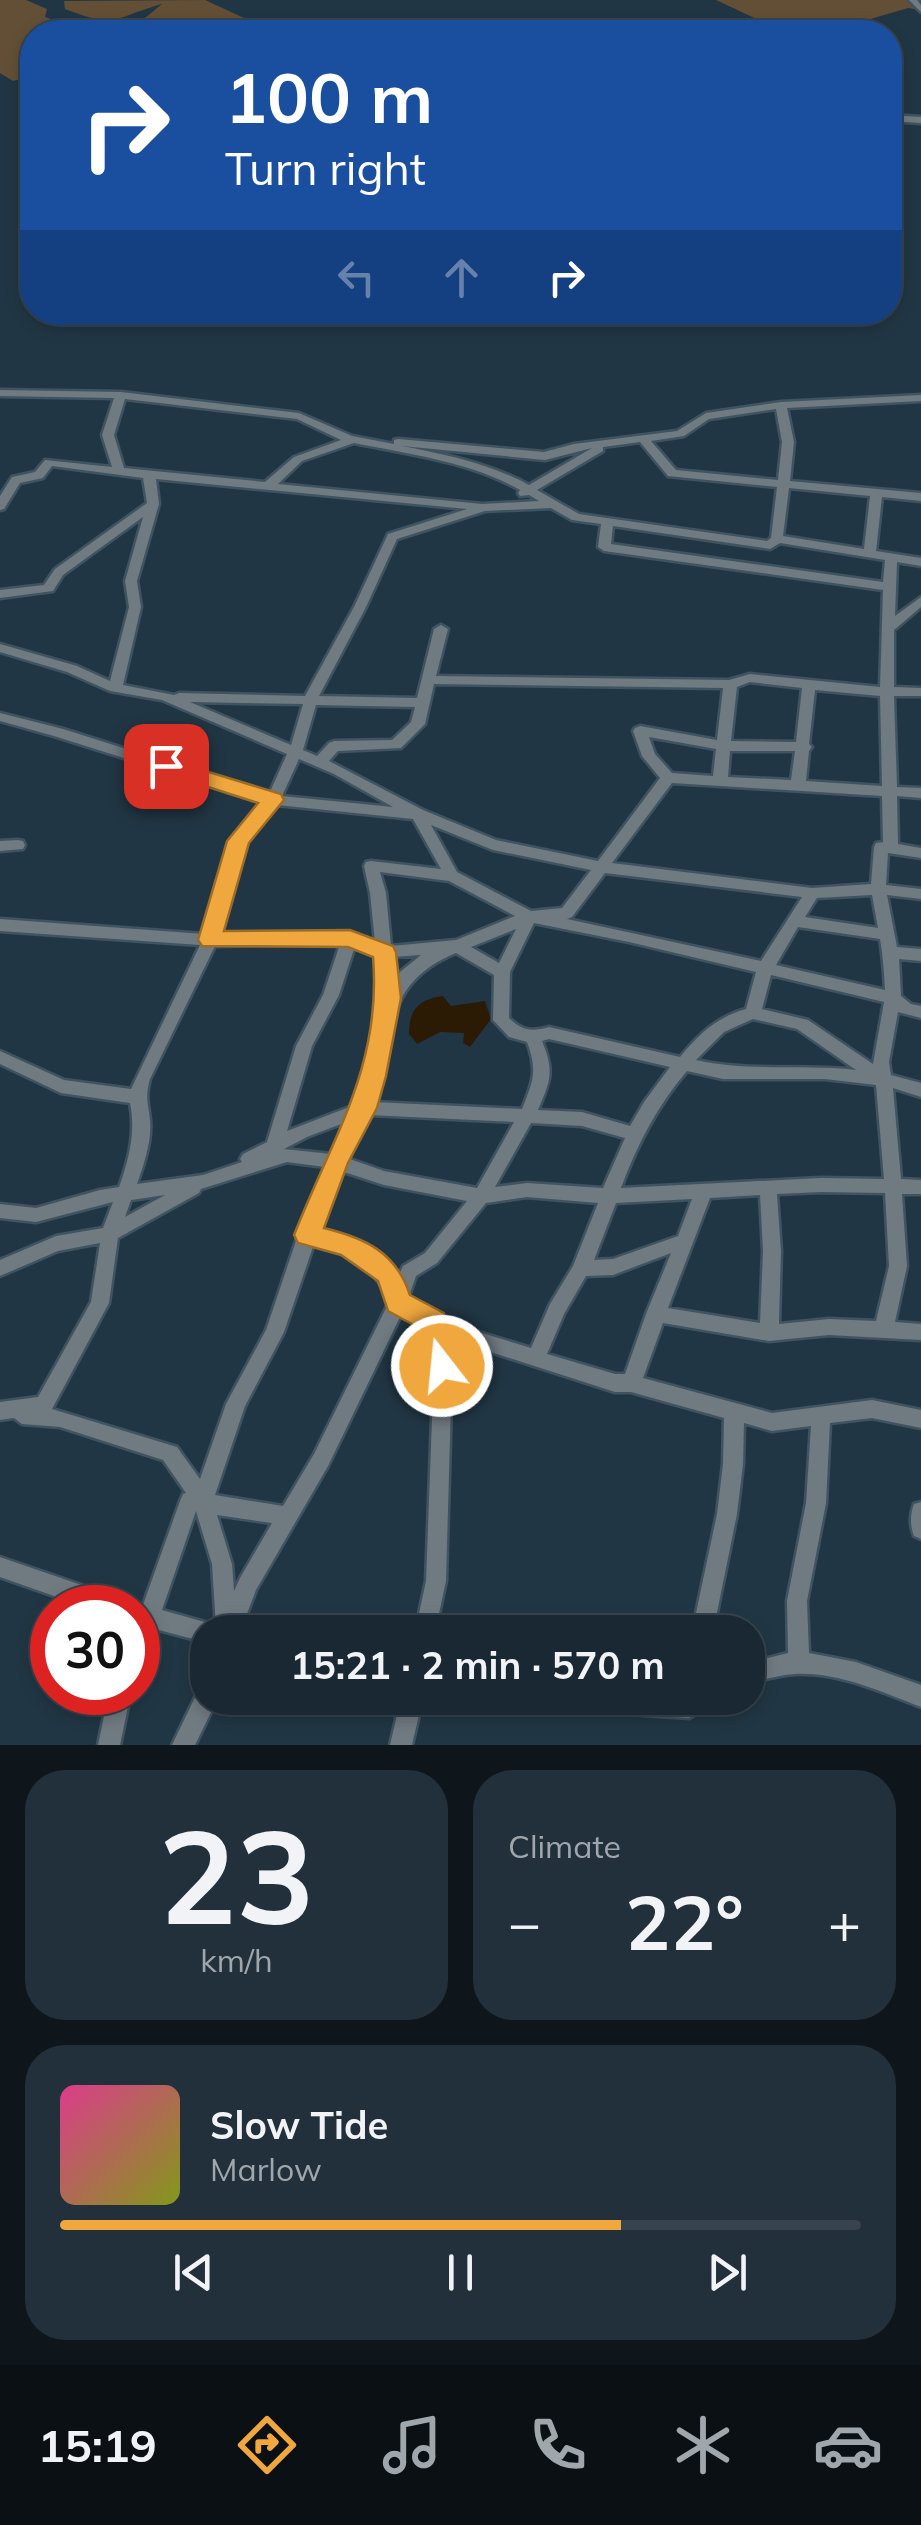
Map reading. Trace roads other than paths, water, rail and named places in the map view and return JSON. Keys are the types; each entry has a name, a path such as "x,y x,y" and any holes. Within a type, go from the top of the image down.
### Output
{"street":[{"path":"913,0 921,10"},
{"path":"0,393 122,395 299,416 349,439 441,457 511,480 576,517 770,546 776,538 788,442 782,405"},
{"path":"118,468 108,435 122,395"},
{"path":"269,486 298,459 349,439 546,456 574,447 680,434 706,416 782,405 921,398"},
{"path":"643,439 672,473 921,498"},
{"path":"0,1413 44,1405 100,1303 110,1234 137,1161 142,1122 138,1097 159,1038 210,940 238,841 273,800 296,751 311,702 392,536 530,490 608,444"},
{"path":"0,506 16,480 39,475 50,462 484,507 553,504"},
{"path":"115,688 135,607 131,581 153,504 149,475"},
{"path":"870,553 876,493"},
{"path":"0,594 48,588 59,572 153,504"},
{"path":"607,524 604,548 890,587"},
{"path":"776,538 921,562"},
{"path":"891,557 886,692 891,849"},
{"path":"888,628 921,601"},
{"path":"320,762 334,746 396,746 418,724 441,629"},
{"path":"0,648 72,669 115,688 165,696 422,703"},
{"path":"427,680 730,684 750,678 921,692"},
{"path":"720,781 730,684"},
{"path":"798,785 809,684"},
{"path":"165,696 296,751 418,814 493,846 600,867 812,893 878,889 921,894"},
{"path":"0,717 273,800 418,814"},
{"path":"804,748 723,746 640,732 649,756 668,778 921,792"},
{"path":"203,1500 236,1404 275,1332 336,1162 364,1108 388,1008 406,976 428,958 529,917 567,914 668,778"},
{"path":"418,814 452,876"},
{"path":"0,846 18,845"},
{"path":"884,1328 898,1266 881,1050 893,998 878,889 880,848 921,853"},
{"path":"388,1008 371,866 452,876 529,917 629,936 893,998 906,1008 921,1012"},
{"path":"753,1013 764,970 812,893"},
{"path":"529,917 502,972 502,1020 515,1033 533,1038 549,1032 681,1066 742,1075 825,1074 884,1079 921,1090"},
{"path":"793,921 888,943 921,955"},
{"path":"0,925 210,940 350,938 384,952 457,946 502,972"},
{"path":"274,1146 304,1046 331,995 350,938"},
{"path":"536,1358 581,1269 632,1133 654,1097 729,1017 753,1013 802,1024 884,1079"},
{"path":"236,1615 247,1585 321,1460 409,1272 431,1258 481,1196 528,1114 542,1080 543,1062 533,1038"},
{"path":"0,1057 61,1086 138,1097"},
{"path":"0,1268 56,1244 110,1234 274,1146 364,1108 582,1119 632,1133"},
{"path":"0,1211 36,1215 125,1192 203,1182 288,1155 336,1162 384,1178 481,1196 526,1190 607,1196 921,1187"},
{"path":"768,1190 772,1251 769,1333"},
{"path":"631,1383 703,1192"},
{"path":"307,1235 349,1246 390,1274 398,1302 454,1333 615,1383 631,1383 772,1422 872,1409 921,1419"},
{"path":"581,1269 613,1267 681,1242"},
{"path":"655,1314 769,1333 884,1328 921,1332"},
{"path":"429,1615 436,1581 442,1366 434,1322"},
{"path":"0,1413 60,1418 170,1453 203,1500 222,1564 227,1615"},
{"path":"703,1615 735,1474 734,1414"},
{"path":"799,1660 797,1600 816,1503 821,1415"},
{"path":"155,1585 190,1501 287,1516"},
{"path":"921,1511 921,1530"},
{"path":"0,1567 53,1585"},
{"path":"160,1621 190,1628"},
{"path":"765,1668 799,1660 851,1670 921,1696"},
{"path":"109,1745 115,1715"},
{"path":"183,1745 198,1715"},
{"path":"401,1745 408,1715"}]}
